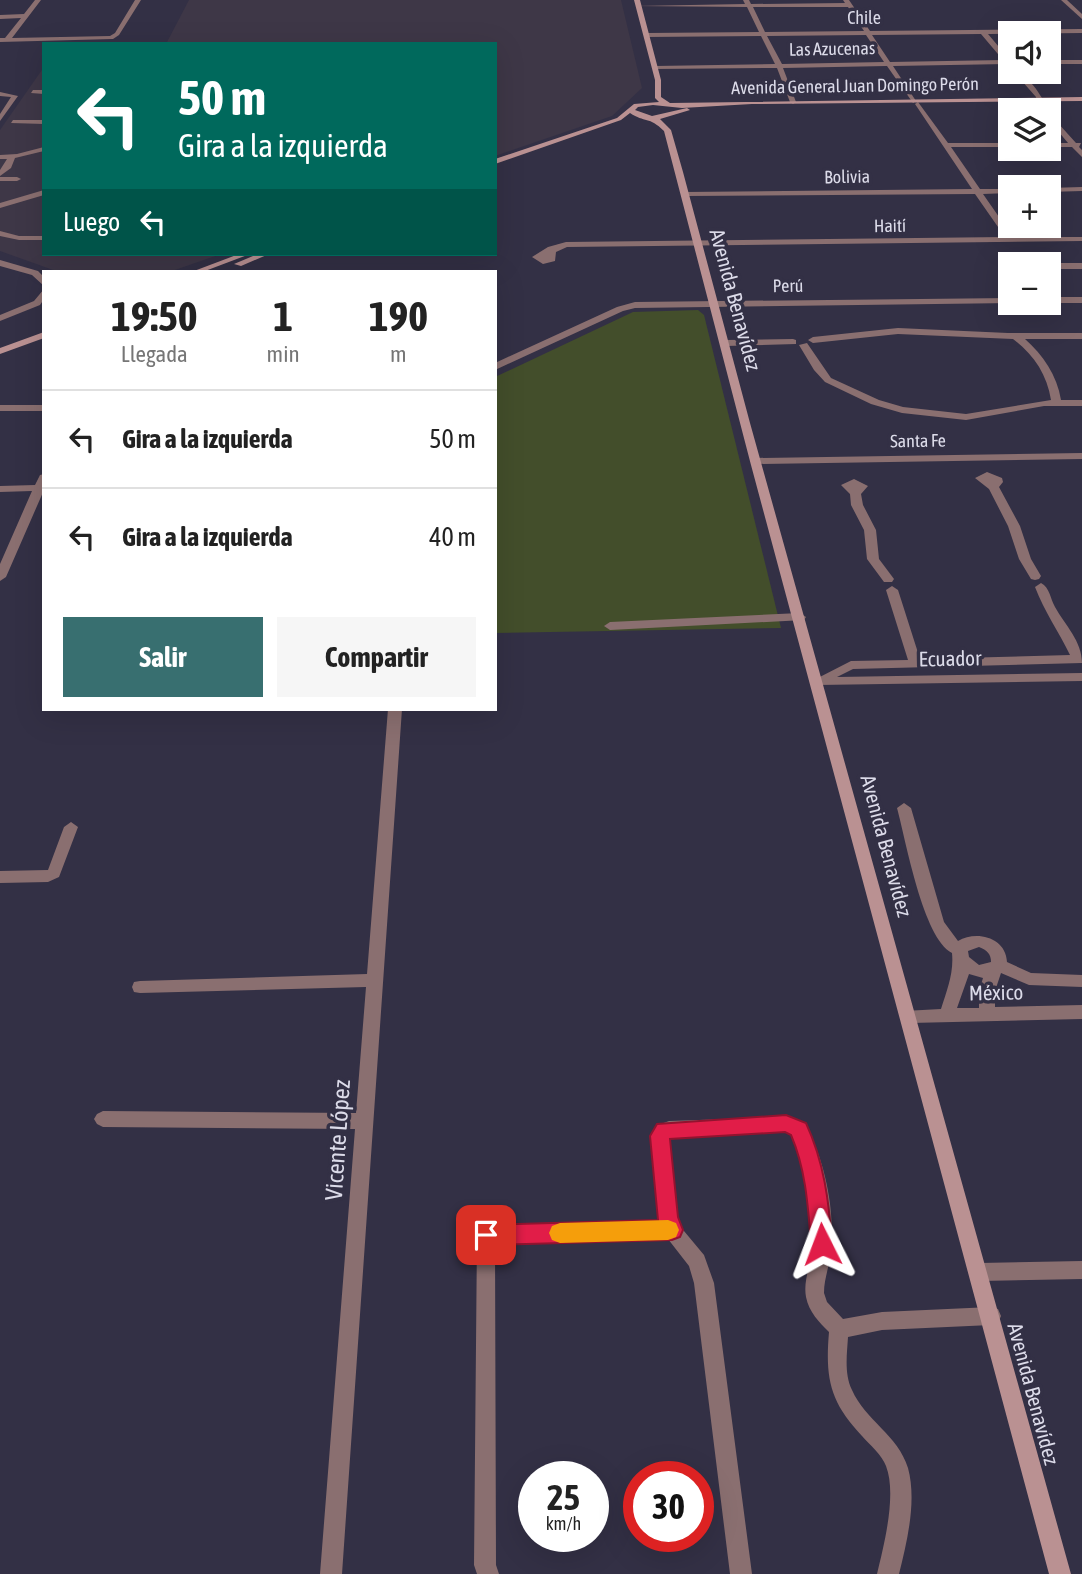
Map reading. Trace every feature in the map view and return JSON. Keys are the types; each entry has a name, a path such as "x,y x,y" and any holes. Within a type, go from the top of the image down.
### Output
{"main road":[{"path":"629,0 648,77"},
{"path":"638,3 655,68 658,98 675,109 667,130"},
{"path":"497,161 615,120 646,99 647,91"},
{"name":"Avenida General Juan Domingo Perón","path":"1061,100 1082,100"},
{"name":"Avenida General Juan Domingo Perón","path":"640,104 998,101"},
{"name":"Avenida General Juan Domingo Perón","path":"651,117 723,106 916,102"},
{"path":"632,111 651,117"},
{"path":"497,168 625,121 651,117"},
{"name":"Avenida Benavídez","path":"651,117 667,130 685,194 755,461 911,1016 1060,1574"},
{"path":"201,270 240,256"},
{"path":"220,270 259,256"},
{"path":"0,343 42,328"},
{"path":"0,351 42,336"}],"street":[{"path":"4,40 38,0"},
{"path":"4,40 111,38 117,34 138,0"},
{"path":"1064,0 1082,17"},
{"path":"638,3 847,2 1011,240"},
{"path":"747,3 793,102"},
{"path":"0,17 26,16"},
{"name":"Chile","path":"647,35 1082,30"},
{"path":"983,32 998,50"},
{"path":"1061,62 1082,62"},
{"name":"Las Azucenas","path":"655,68 998,63"},
{"path":"1027,84 1038,98"},
{"path":"33,92 42,92"},
{"path":"0,94 15,96 0,119"},
{"path":"13,122 42,122"},
{"path":"1061,127 1078,145 1082,155"},
{"path":"947,145 998,145"},
{"path":"0,157 12,157 42,150"},
{"path":"12,157 0,176 17,179"},
{"path":"1061,190 1082,190"},
{"name":"Bolivia","path":"685,194 998,191"},
{"path":"0,206 42,193"},
{"path":"0,233 19,238 42,238"},
{"name":"Haití","path":"551,249 566,245 1082,239"},
{"path":"0,263 35,273 42,281"},
{"path":"1061,266 1082,266"},
{"path":"0,318 37,303 42,295"},
{"path":"1061,300 1082,300"},
{"name":"Perú","path":"497,366 628,306 998,301"},
{"path":"725,341 801,341 898,331 1082,336"},
{"path":"1015,336 1036,355 1045,369 1052,382 1057,402"},
{"path":"801,341 828,380 895,408 941,416 966,417 1057,402 1082,403"},
{"path":"0,408 42,408"},
{"name":"Santa Fe","path":"755,461 1082,456"},
{"path":"0,489 41,483"},
{"path":"0,577 3,564 41,483"},
{"path":"818,681 851,665 1080,659 1048,606 1025,559 1014,526 993,487"},
{"path":"855,493 857,505 871,535 873,559 890,585 915,662"},
{"path":"610,626 800,617"},
{"name":"Ecuador","path":"818,681 1082,677"},
{"name":"Vicente López","path":"331,1574 395,711"},
{"path":"904,808 936,922 943,937 976,971 997,967 1029,979 1082,981"},
{"path":"0,877 48,876 54,873 71,827"},
{"path":"947,1015 961,973 961,954 967,943 986,943 999,956 997,967 989,981 985,1002 989,1014"},
{"path":"140,987 375,980"},
{"name":"México","path":"911,1016 1082,1012"},
{"path":"103,1119 364,1121"},
{"path":"741,1574 704,1283 697,1261 672,1230 667,1217 660,1136 664,1130 786,1124 794,1126 803,1136 817,1190 822,1244 816,1301 820,1310 839,1329 837,1376 854,1411 893,1457 899,1474 899,1499 888,1574"},
{"path":"488,1574 485,1565 486,1235 672,1230"},
{"path":"979,1272 1082,1270"},
{"path":"839,1329 882,1321 990,1316"}],"shaded area":[{"path":"189,0 621,0 642,88 612,116 497,155 497,42 167,42"},
{"path":"42,70 42,256 215,256 175,270 53,270 0,251 0,130"}],"green space":[{"path":"698,310 704,315 781,628 497,633 497,376 633,312"}],"slow traffic":[{"path":"560,1233 668,1230"}],"route":[{"path":"486,1235 672,1230 667,1217 660,1136 664,1130 786,1124 799,1129 808,1151 817,1190 822,1244"}]}
